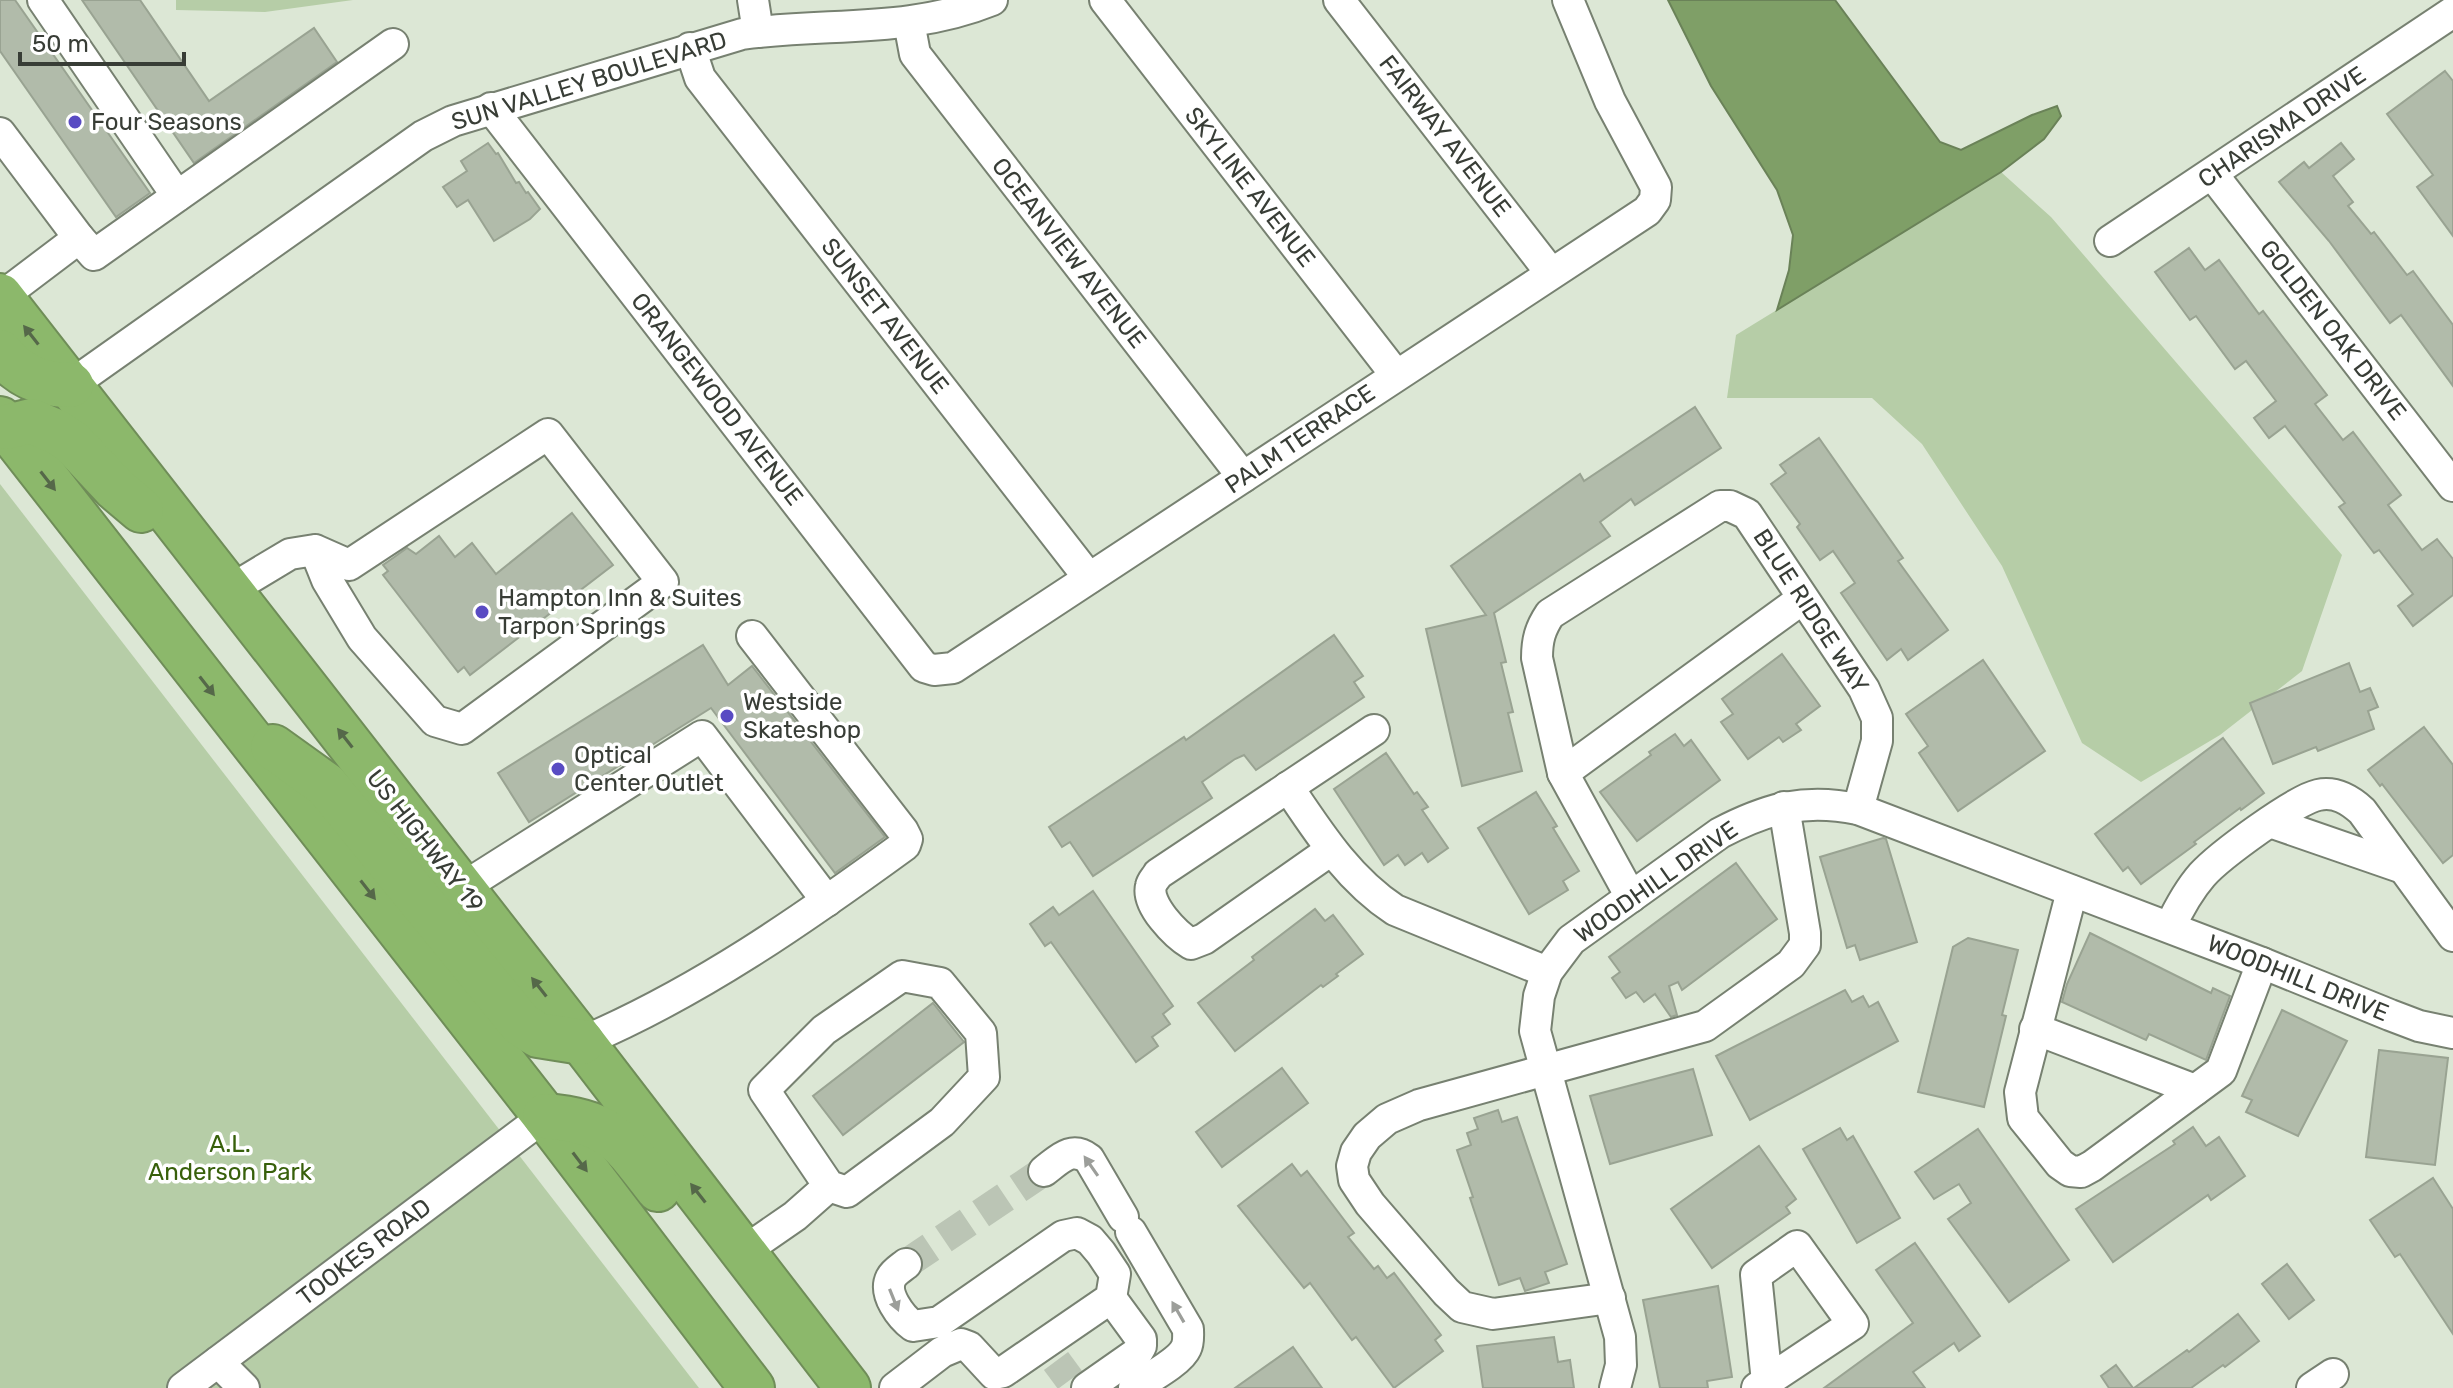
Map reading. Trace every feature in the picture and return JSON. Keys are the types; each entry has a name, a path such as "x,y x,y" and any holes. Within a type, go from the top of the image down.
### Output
{"highway":[{"name":"US HIGHWAY 19","path":"0,296 841,1379"},
{"path":"0,352 28,378 50,385 71,385"},
{"path":"3,423 31,421 72,442 115,488 224,582"},
{"path":"3,423 545,1116 752,1388"},
{"path":"235,721 326,785 521,1024 538,1035 582,1042"},
{"path":"545,1116 580,1119 605,1131 623,1145 713,1257 841,1379"}],"street":[{"path":"43,0 177,196"},
{"path":"753,0 758,32"},
{"name":"SUN VALLEY BOULEVARD","path":"71,385 423,136 453,121 690,48 758,32 936,19 992,0"},
{"name":"SKYLINE AVENUE","path":"1105,0 1396,375"},
{"name":"FAIRWAY AVENUE","path":"1339,0 1551,273"},
{"name":"PALM TERRACE","path":"953,668 1647,211 1655,200 1656,187 1610,101 1568,0"},
{"name":"CHARISMA DRIVE","path":"2110,241 2453,12"},
{"name":"OCEANVIEW AVENUE","path":"909,22 915,54 1243,477"},
{"path":"0,133 94,255 393,44"},
{"name":"SUNSET AVENUE","path":"690,48 700,78 1089,578"},
{"name":"ORANGEWOOD AVENUE","path":"491,108 924,667 934,670 953,668"},
{"name":"GOLDEN OAK DRIVE","path":"2213,175 2453,486"},
{"path":"0,296 79,238"},
{"path":"224,582 290,554 315,550 349,565 548,434 663,582 462,729 435,721 362,638 327,580 315,550"},
{"name":"BLUE RIDGE WAY","path":"1631,897 1563,773 1537,658 1537,644 1541,627 1550,614 1720,506 1730,506 1747,514 1864,689 1877,718 1877,741 1858,809"},
{"path":"1563,773 1802,599"},
{"path":"582,1042 678,997 827,901 905,845 907,839 752,636"},
{"path":"1331,850 1204,939 1191,944 1176,936 1153,901 1151,886 1158,874 1374,730"},
{"path":"462,888 702,736 827,901"},
{"path":"1288,787 1331,850 1368,891 1395,910 1547,972"},
{"path":"2170,927 2186,896 2205,872 2270,822 2305,800 2321,794 2337,795 2351,801 2362,811 2453,936"},
{"name":"WOODHILL DRIVE","path":"1615,1388 1621,1365 1620,1337 1545,1069 1535,1031 1535,1017 1547,972 1571,940 1720,833 1740,822 1784,807 1822,803 1858,809 2170,927 2419,1026 2453,1033"},
{"path":"1610,1298 1502,1314 1462,1307 1370,1204 1354,1180 1352,1166 1356,1152 1367,1136 1387,1119 1419,1105 1705,1026 1743,1001 1800,955 1805,945 1784,807"},
{"path":"2270,822 2403,868"},
{"path":"2072,891 2022,1079 2020,1105 2023,1118 2060,1164 2070,1171 2081,1172 2092,1166 2221,1071 2262,963"},
{"path":"902,976 940,983 981,1033 984,1077 942,1122 847,1192 829,1186 764,1090 824,1030 902,976"},
{"path":"2035,1029 2195,1090"},
{"name":"TOOKES ROAD","path":"183,1388 545,1116"},
{"path":"1044,1171 1071,1152 1080,1152 1089,1159 1188,1329 1186,1350 1179,1358 1134,1388"},
{"path":"743,1252 795,1216 829,1186"},
{"path":"906,1264 890,1278 889,1288 896,1309 905,1321 913,1326 923,1326 939,1322 1063,1236 1077,1233 1090,1240 1115,1274 1111,1298 1066,1372"},
{"path":"923,1326 935,1332 942,1352 962,1362 987,1381 1003,1372 1066,1372 1137,1353 1141,1339 1111,1298"},
{"path":"895,1388 942,1352"},
{"path":"218,1362 244,1388"}],"green space":[{"path":"176,0 353,0 265,12 176,10"},
{"path":"2001,172 2051,217 2342,555 2302,671 2220,735 2141,782 2082,743 2002,566 1922,444 1872,398 1727,398 1736,335"},
{"name":"A.L. Anderson Park","path":"0,484 699,1388 0,1388"}],"shaded area":[{"path":"1668,0 1835,0 1940,142 1961,150 2057,106 2061,116 2044,139 2001,172 1777,310 1789,270 1793,235 1777,190 1711,86"}],"building":[{"name":"Four Seasons","path":"0,0 15,0 150,193 116,217 0,51"},
{"path":"82,0 140,0 209,101 314,28 337,62 194,163"},
{"path":"2445,71 2453,81 2453,236 2417,187 2433,175 2387,114"},
{"path":"488,143 498,153 516,183 519,182 540,209 530,219 494,241 468,200 457,207 443,187 467,171 461,161"},
{"path":"2341,143 2354,159 2333,176 2353,202 2348,206 2371,234 2374,232 2407,275 2413,271 2453,325 2453,386 2401,315 2390,323 2329,241 2279,182 2304,162 2309,168"},
{"path":"2189,248 2205,270 2219,260 2259,314 2263,311 2327,395 2315,404 2343,440 2353,432 2401,495 2388,505 2422,550 2437,539 2453,559 2453,595 2413,626 2398,606 2413,594 2379,550 2374,553 2339,507 2345,503 2285,426 2269,438 2254,418 2276,401 2246,361 2235,369 2196,316 2190,320 2155,272"},
{"path":"1695,407 1721,448 1635,505 1631,499 1600,522 1610,536 1494,613 1506,662 1501,663 1513,712 1508,713 1522,771 1462,786 1426,629 1486,615 1451,566 1580,474 1584,481"},
{"path":"1819,438 1903,558 1898,561 1948,630 1908,660 1901,649 1887,660 1841,593 1855,583 1833,551 1820,560 1797,527 1800,524 1771,484 1786,473 1780,465"},
{"name":"Hampton Inn & Suites Tarpon Springs","path":"572,513 613,565 470,675 464,667 458,672 383,575 388,571 383,565 407,548 416,554 439,536 455,557 472,543 496,574"},
{"path":"1334,635 1363,676 1354,682 1364,697 1256,770 1244,755 1235,759 1202,782 1212,798 1093,876 1070,842 1062,847 1049,827 1184,737 1186,740"},
{"path":"703,645 728,685 752,666 885,837 835,873 711,708 529,822 498,773"},
{"path":"1782,654 1820,706 1796,724 1801,730 1783,742 1779,737 1748,759 1721,722 1733,714 1722,699"},
{"path":"1983,660 2045,751 1958,811 1919,753 1928,746 1906,714"},
{"path":"2349,663 2360,692 2370,688 2378,707 2368,711 2374,729 2318,751 2316,747 2273,764 2250,703"},
{"path":"2424,727 2453,765 2453,855 2443,863 2368,770"},
{"path":"1675,734 1684,746 1691,740 1720,780 1637,841 1600,792"},
{"path":"2223,738 2264,793 2141,884 2128,867 2123,871 2095,834"},
{"path":"1386,753 1414,794 1417,792 1428,807 1422,810 1448,848 1428,862 1422,853 1405,865 1398,855 1384,865 1334,789"},
{"path":"1536,792 1579,871 1563,881 1568,890 1529,914 1478,828"},
{"path":"1886,839 1917,942 1860,960 1855,945 1847,948 1820,857"},
{"path":"1736,863 1777,919 1682,990 1678,982 1669,986 1677,1015 1671,1017 1655,994 1644,1002 1636,992 1626,998 1612,978 1620,972 1609,957"},
{"path":"1093,891 1173,1006 1163,1014 1170,1024 1152,1037 1158,1046 1136,1062 1051,942 1045,946 1030,924 1053,907 1059,915"},
{"path":"1315,909 1325,921 1333,915 1363,954 1336,974 1338,976 1323,987 1321,985 1235,1051 1198,1003"},
{"path":"2090,933 2211,993 2213,988 2230,996 2206,1060 2149,1034 2146,1040 2062,1002"},
{"path":"1968,938 2018,950 1984,1107 1918,1092 1953,947"},
{"path":"1845,990 1852,1002 1863,996 1869,1007 1878,1002 1898,1041 1750,1120 1716,1056"},
{"path":"933,1003 964,1042 843,1135 813,1096"},
{"path":"2282,1010 2347,1041 2298,1136 2246,1112 2252,1100 2242,1096"},
{"path":"2379,1050 2448,1058 2435,1165 2366,1157"},
{"path":"1282,1068 1308,1103 1222,1167 1196,1132"},
{"path":"1693,1069 1712,1135 1610,1164 1590,1096"},
{"path":"1498,1110 1502,1122 1517,1117 1567,1264 1545,1272 1549,1283 1525,1291 1520,1278 1499,1285 1457,1150 1471,1145 1467,1133 1478,1129 1474,1118"},
{"path":"2193,1127 2206,1146 2219,1137 2245,1176 2211,1200 2208,1195 2113,1262 2076,1209 2175,1144 2173,1141"},
{"path":"1840,1128 1847,1140 1853,1136 1900,1218 1857,1243 1803,1149"},
{"path":"1978,1129 2069,1260 2009,1302 1948,1219 1971,1203 1959,1184 1934,1199 1915,1172"},
{"path":"1759,1146 1796,1199 1786,1207 1790,1213 1712,1268 1671,1209"},
{"path":"1292,1164 1301,1176 1307,1171 1354,1233 1348,1237 1374,1269 1378,1266 1387,1278 1394,1273 1441,1335 1435,1340 1443,1351 1394,1388 1356,1337 1352,1340 1310,1283 1304,1288 1238,1206"},
{"path":"2433,1178 2453,1209 2453,1334 2400,1254 2395,1257 2370,1220"},
{"path":"1915,1243 1980,1336 1959,1351 1954,1343 1913,1372 1925,1388 1824,1388 1913,1323 1876,1270"},
{"path":"2287,1264 2314,1300 2289,1319 2262,1284"},
{"path":"1718,1286 1732,1377 1707,1381 1708,1388 1660,1388 1643,1300"},
{"path":"2238,1314 2259,1341 2225,1367 2223,1365 2191,1388 2134,1388 2187,1350 2189,1352"},
{"path":"1554,1337 1558,1362 1570,1360 1574,1388 1483,1388 1477,1346"},
{"path":"1293,1347 1322,1388 1235,1388"},
{"path":"2116,1365 2133,1388 2109,1388 2101,1376"}],"tunnel":[{"path":"906,1264 1044,1171"},
{"path":"1056,1361 1070,1380"}],"place":[{"name":"Four Seasons","path":"75,122"},
{"name":"Hampton Inn & Suites Tarpon Springs","path":"482,612"},
{"name":"Westside Skateshop","path":"727,716"},
{"name":"Optical Center Outlet","path":"558,769"}]}
